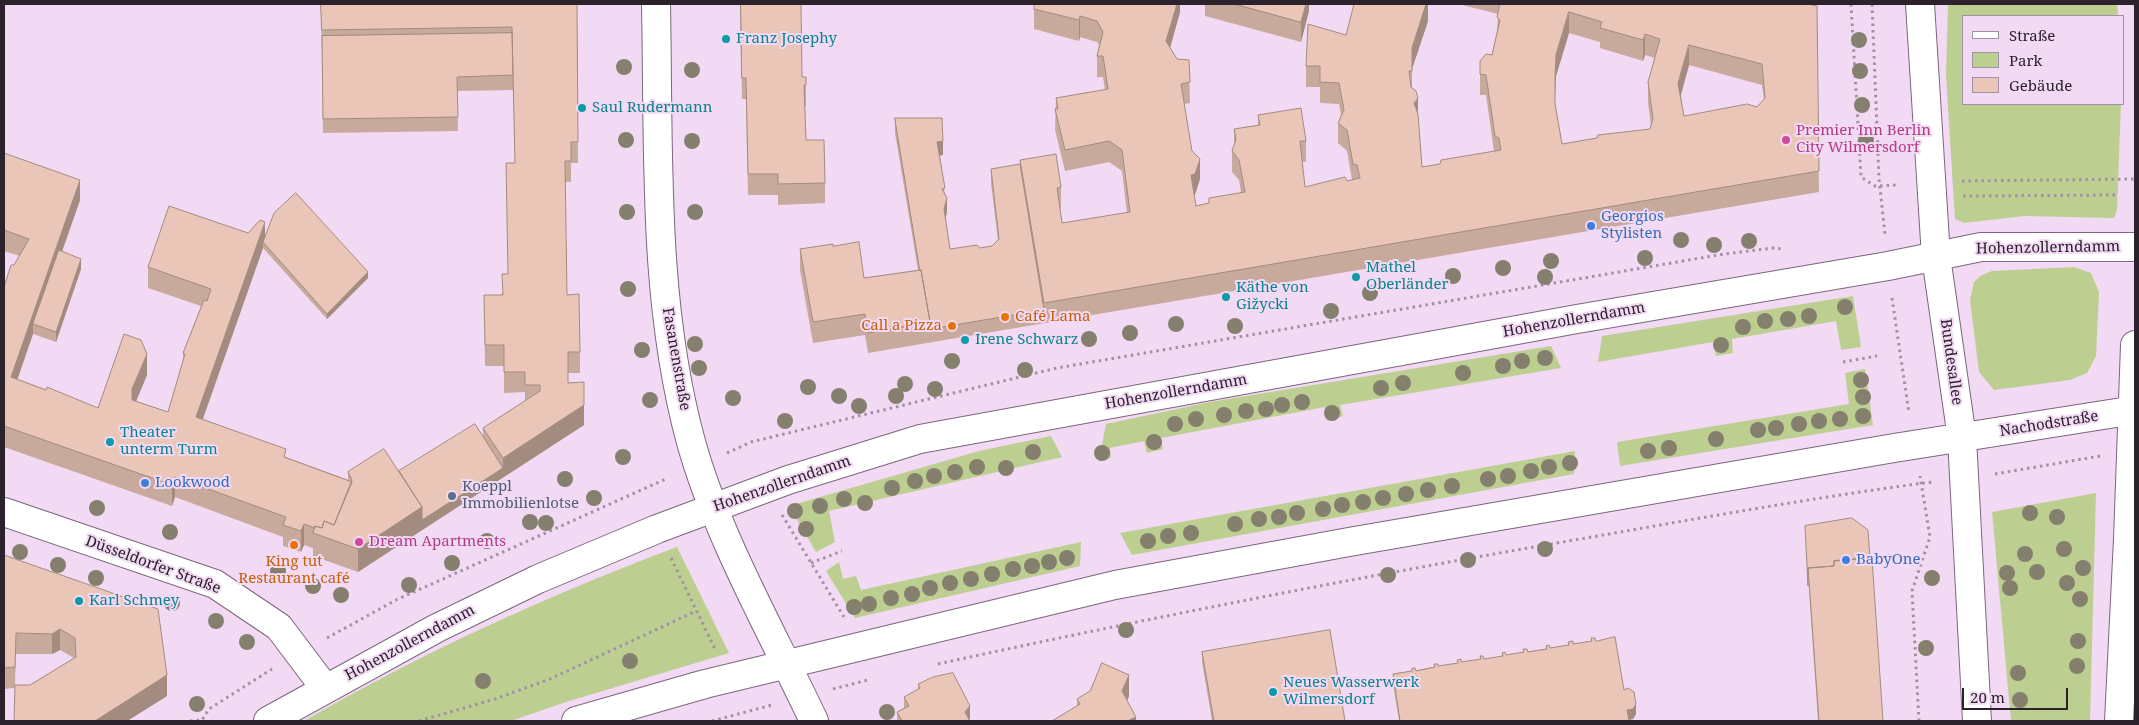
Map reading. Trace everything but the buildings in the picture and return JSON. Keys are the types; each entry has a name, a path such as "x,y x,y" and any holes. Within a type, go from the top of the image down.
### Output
{"main road":[{"name":"Fasanenstraße","path":"656,4 662,247 667,324 688,430 713,508 814,721"},
{"name":"Bundesallee","path":"1920,4 1936,257 1962,438 1977,721"},
{"name":"Hohenzollerndamm","path":"268,721 325,688 490,601 657,529 788,480 920,439 1577,318 1936,257 1981,247 2135,247"},
{"path":"2119,721 2134,410 2135,345"},
{"name":"Nachodstraße","path":"1962,438 2134,410"},
{"path":"576,721 705,684 1115,585 1349,542 1962,438"},
{"name":"Düsseldorfer Straße","path":"4,512 214,584 279,627 325,688"}],"path":[{"path":"1851,4 1861,177 1875,186"},
{"path":"1872,4 1879,179"},
{"path":"1953,181 2135,179"},
{"path":"1955,196 2117,195"},
{"path":"751,442 1057,368 1724,254 1774,248 1791,251"},
{"path":"1891,289 1910,419"},
{"path":"1843,362 1877,356"},
{"path":"1988,476 2098,457"},
{"path":"933,665 1135,621 1354,578 1885,487"},
{"path":"328,637 396,600 628,496"},
{"path":"780,512 846,620"},
{"path":"1920,721 1912,591 1930,538 1929,523"},
{"path":"668,550 718,657"},
{"path":"811,563 842,551"},
{"path":"419,721 550,679 696,611"},
{"path":"190,721 202,720 209,709 278,665"},
{"path":"712,721 735,714"}],"green space":[{"path":"1948,4 2117,4 2118,15 1962,15 1962,105 2121,105 2117,210 2114,218 2024,216 1964,223 1955,219 1946,75"},
{"path":"2074,267 2091,273 2099,292 2096,356 2087,373 2070,380 1994,390 1979,372 1970,300 1974,282 1980,276 1992,271"},
{"path":"1853,296 1861,347 1841,350 1836,321 1732,339 1733,353 1716,356 1713,342 1598,362 1602,336"},
{"path":"1551,346 1561,368 1340,405 1343,416 1327,421 1325,407 1161,438 1163,449 1147,453 1144,441 1110,448 1111,458 1099,461 1106,424 1210,402"},
{"path":"1865,369 1873,425 1620,466 1617,442 1849,404 1845,373"},
{"path":"1051,436 1062,457 829,511 835,542 816,552 789,506 979,451"},
{"path":"1575,451 1574,474 1132,555 1120,533"},
{"path":"2096,493 2090,721 2011,721 1992,512"},
{"path":"1081,542 1080,566 855,618 826,571 839,562 843,579 856,576 861,590"},
{"path":"677,547 729,653 566,702 511,721 304,721 394,671 487,626 629,565"}],"place":[{"name":"Franz Josephy","path":"726,39"},
{"name":"Saul Rudermann","path":"582,108"},
{"name":"Premier Inn Berlin City Wilmersdorf","path":"1786,140"},
{"name":"Georgios Stylisten","path":"1591,226"},
{"name":"Mathel Oberländer","path":"1356,277"},
{"name":"Käthe von Gižycki","path":"1226,297"},
{"name":"Café Lama","path":"1005,317"},
{"name":"Call a Pizza","path":"952,326"},
{"name":"Irene Schwarz","path":"965,340"},
{"name":"Theater unterm Turm","path":"110,442"},
{"name":"Lookwood","path":"145,483"},
{"name":"Koeppl Immobilienlotse","path":"452,496"},
{"name":"Dream Apartments","path":"359,542"},
{"name":"King tut Restaurant café","path":"294,545"},
{"name":"BabyOne","path":"1846,560"},
{"name":"Karl Schmey","path":"79,601"},
{"name":"Neues Wasserwerk Wilmersdorf","path":"1273,692"}]}
